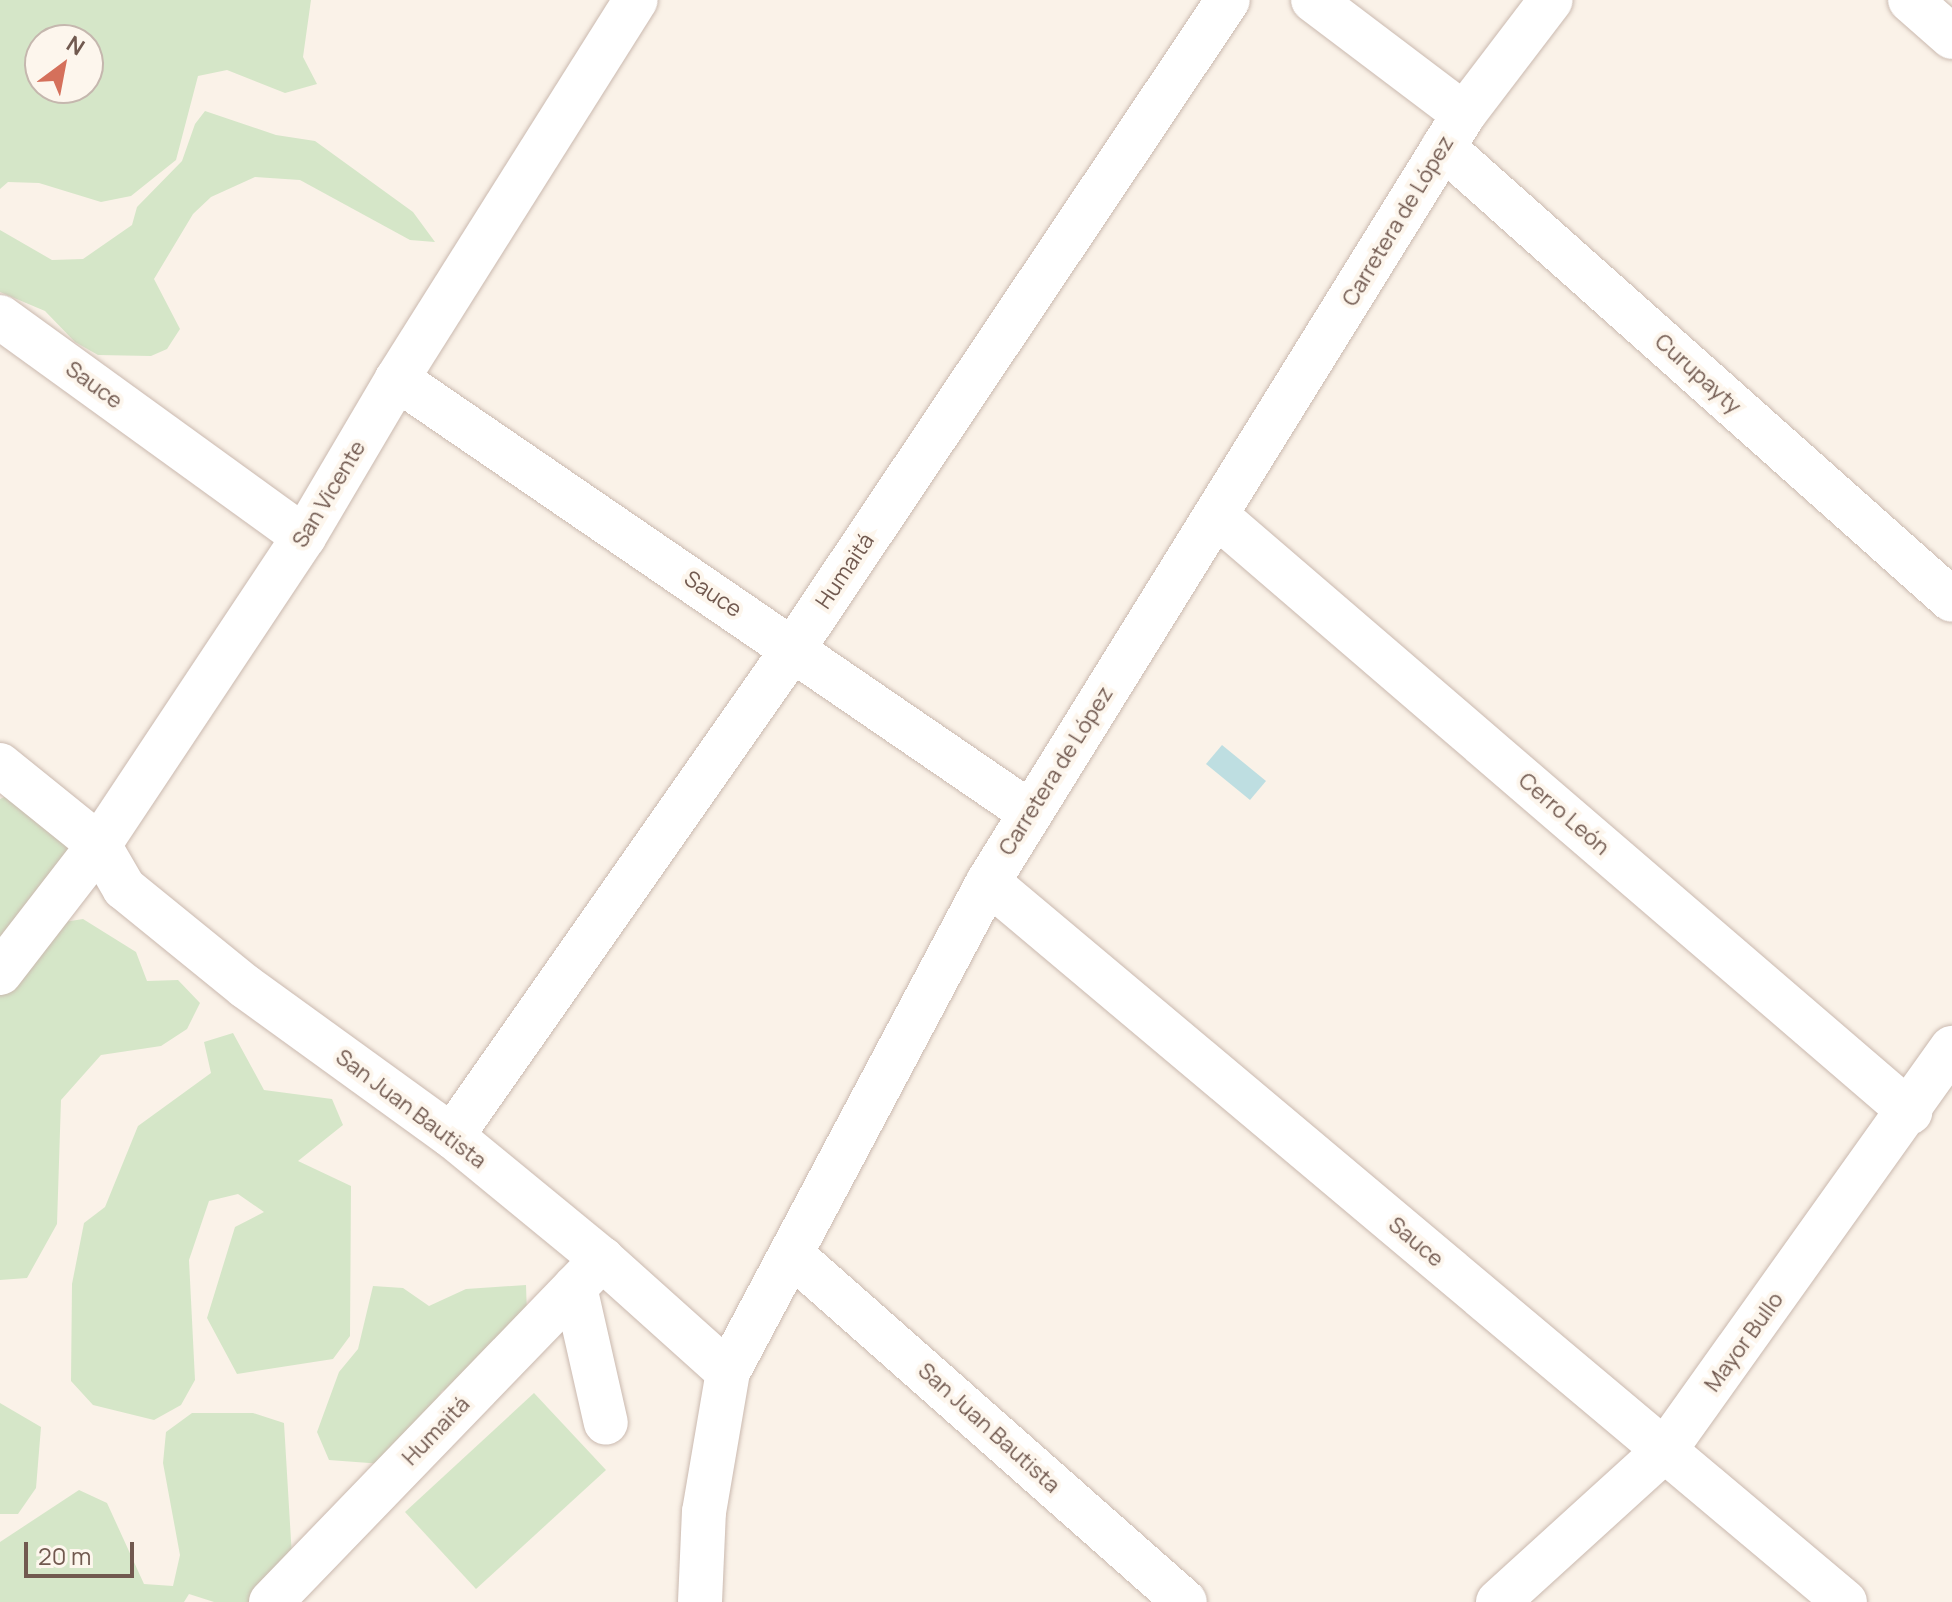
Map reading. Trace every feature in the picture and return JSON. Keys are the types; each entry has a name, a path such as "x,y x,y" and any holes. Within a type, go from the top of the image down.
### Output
{"street":[{"name":"San Vicente","path":"0,973 99,845 304,537 397,379 636,0"},
{"name":"Humaitá","path":"452,1136 793,649 1228,0"},
{"name":"Curupayty","path":"1313,0 1952,600"},
{"name":"Carretera de López","path":"700,1602 704,1512 728,1372 988,882 1028,811 1218,517 1454,131 1551,0"},
{"path":"1910,0 1952,37"},
{"name":"Sauce","path":"0,317 304,537"},
{"name":"Sauce","path":"397,379 1028,811"},
{"name":"Cerro León","path":"1218,517 1910,1112"},
{"path":"0,765 99,845"},
{"name":"San Juan Bautista","path":"99,845 124,888 246,987 452,1136 588,1273 728,1372"},
{"name":"Sauce","path":"988,882 1845,1602"},
{"name":"Mayor Bullo","path":"1498,1602 1665,1450 1910,1112 1952,1048"},
{"name":"San Juan Bautista","path":"792,1255 1185,1602"},
{"name":"Humaitá","path":"271,1602 588,1273"},
{"path":"588,1273 606,1423"}],"green space":[{"path":"0,0 311,0 303,57 317,84 285,93 227,70 198,76 176,160 131,196 101,202 39,183 8,182 0,189"},
{"path":"205,111 276,135 315,141 413,212 435,242 410,240 300,180 255,177 211,197 193,214 154,279 180,329 167,349 151,356 98,355 75,342 45,311 0,292 0,230 52,260 83,259 132,225 137,207 182,161 195,124"},
{"path":"24,788 70,847 0,940 0,799"},
{"path":"83,919 136,952 147,981 178,980 200,1003 187,1029 161,1046 101,1055 61,1100 57,1224 27,1278 0,1280 0,989 52,924"},
{"path":"233,1033 264,1090 332,1099 343,1125 298,1161 351,1186 350,1336 333,1359 237,1374 207,1318 235,1227 264,1212 238,1194 209,1201 189,1260 195,1380 181,1405 154,1420 93,1405 71,1381 72,1284 84,1223 105,1207 138,1126 211,1073 204,1042"},
{"path":"526,1285 527,1315 499,1365 442,1391 396,1465 329,1460 317,1432 339,1372 358,1349 373,1286 403,1288 429,1306 466,1289"},
{"path":"534,1393 606,1470 476,1589 405,1512"},
{"path":"0,1403 41,1427 36,1488 18,1514 0,1514"},
{"path":"192,1413 253,1413 284,1423 293,1574 281,1602 214,1602 189,1594 184,1602 0,1602 0,1542 79,1490 107,1503 144,1584 173,1586 180,1555 163,1463 166,1432"}],"water":[{"path":"1222,745 1266,781 1250,800 1206,764"}]}
